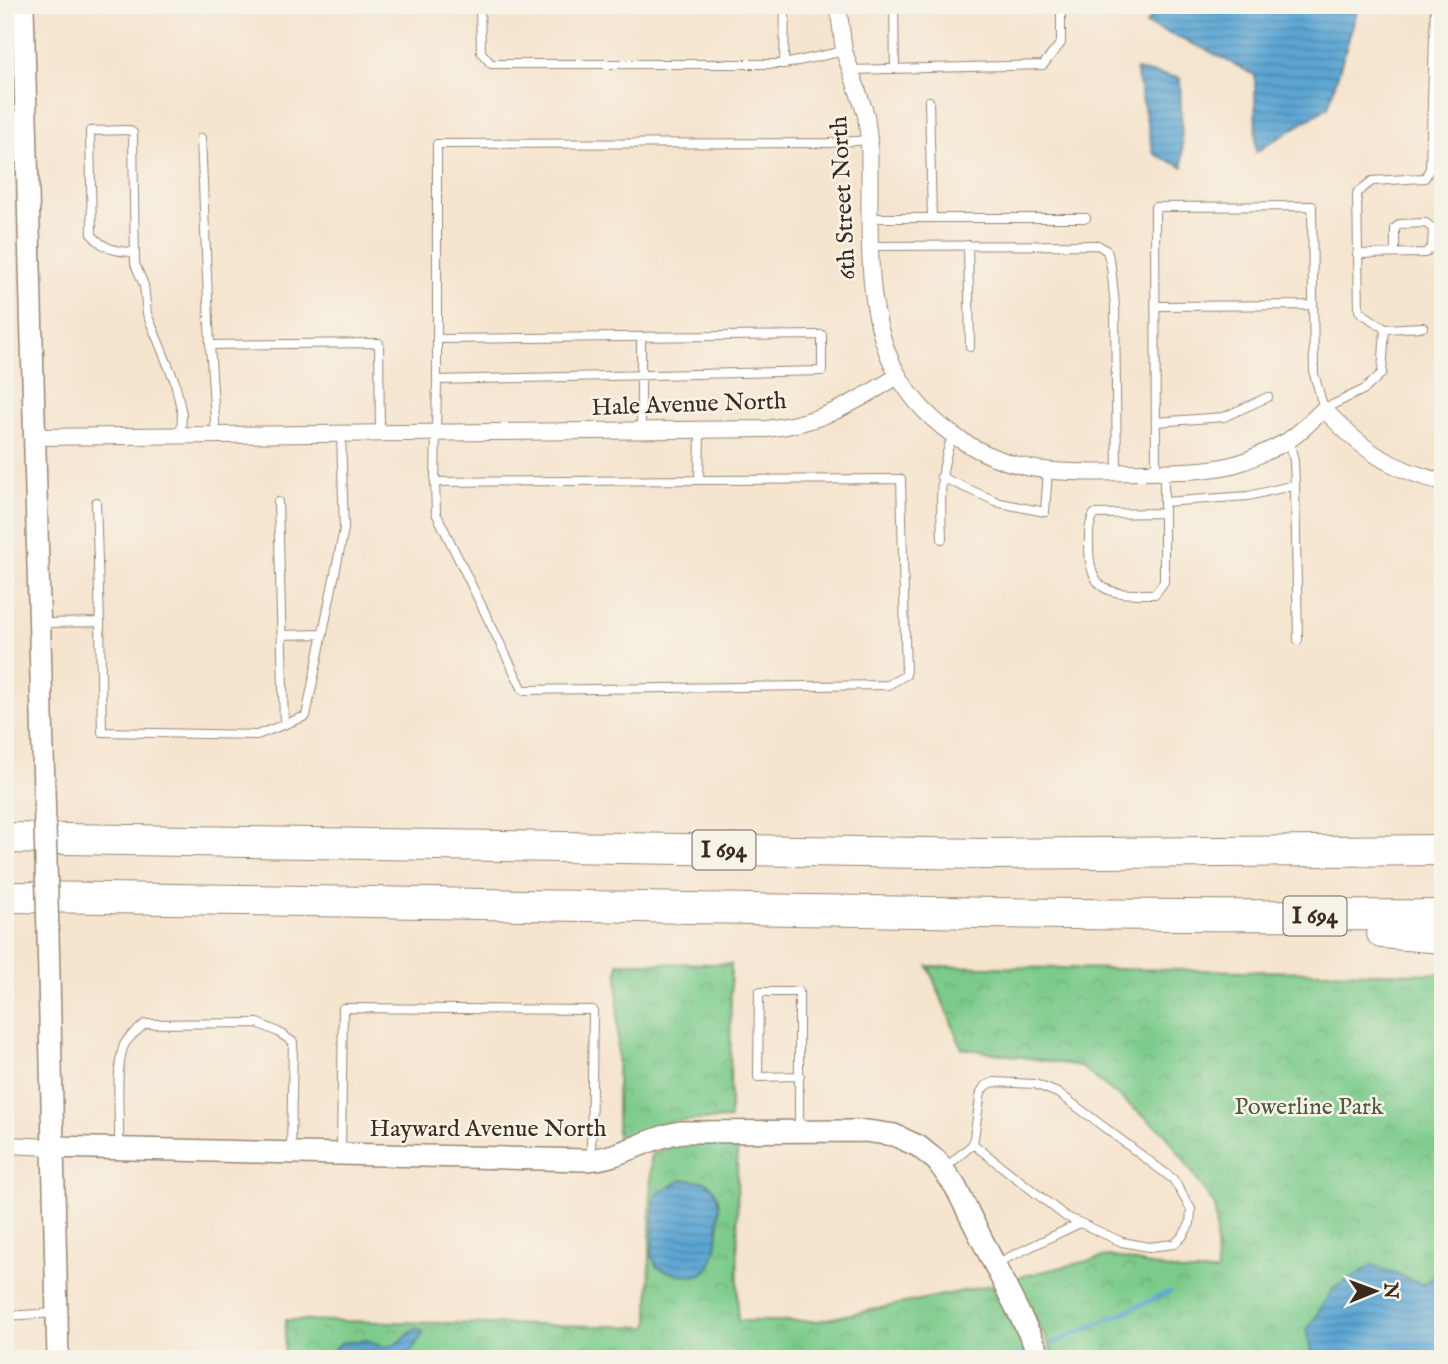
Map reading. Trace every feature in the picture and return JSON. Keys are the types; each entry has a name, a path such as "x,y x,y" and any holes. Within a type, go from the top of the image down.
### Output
{"highway":[{"name":"I 694","path":"5,838 986,854 1443,850"},
{"name":"I 694","path":"5,897 292,899 1187,916 1443,915"},
{"path":"1187,916 1443,938"}],"street":[{"path":"23,5 58,1359"},
{"name":"6th Street North","path":"839,9 844,51 866,116 869,140 875,319 885,350 898,376"},
{"path":"898,376 916,400 953,435 978,450 1009,463 1048,470 1117,472 1219,467 1244,461 1289,440 1324,408 1351,438 1367,450 1389,463 1443,482"},
{"name":"Hale Avenue North","path":"35,437 767,429 795,426 835,412 898,376"},
{"name":"Hayward Avenue North","path":"53,1147 591,1159 617,1156 679,1132 866,1131 894,1135 921,1148 944,1169 1042,1359"},
{"path":"5,1145 53,1147"}],"lane":[{"path":"480,5 481,52 491,64 784,64 844,51"},
{"path":"784,64 785,5"},
{"path":"894,5 895,69"},
{"path":"850,70 1043,65 1061,43 1061,5"},
{"path":"1423,327 1385,329 1359,311 1357,194 1372,181 1425,178 1430,168 1435,5"},
{"path":"929,101 932,218"},
{"path":"134,252 122,252 101,246 92,235 90,131 129,130 133,133 135,264 144,285 147,314 175,382 182,414 181,436"},
{"path":"201,138 216,436"},
{"path":"435,482 901,479 906,675 888,685 523,690 436,513 435,482 438,339 437,144 829,143 869,140"},
{"path":"1164,513 1094,514 1089,523 1089,567 1093,578 1115,594 1155,594 1164,582 1164,513 1164,502 1156,422 1155,207 1312,206 1314,374 1324,408 1365,389 1382,373 1385,329"},
{"path":"871,218 1086,218"},
{"path":"1357,254 1425,253 1432,247 1433,229 1426,223 1400,224 1395,228 1395,253"},
{"path":"968,245 970,347"},
{"path":"872,246 1098,245 1107,251 1115,306 1117,472"},
{"path":"1156,306 1312,305"},
{"path":"437,380 822,371 822,335 438,339"},
{"path":"641,337 641,430"},
{"path":"210,345 379,343 380,433"},
{"path":"1156,422 1224,417 1268,397"},
{"path":"699,480 700,430"},
{"path":"96,502 102,732 257,736 306,716 344,529 341,433"},
{"path":"942,539 942,464 953,435"},
{"path":"1289,440 1294,461 1298,640"},
{"path":"941,477 1000,503 1045,512 1048,470"},
{"path":"1164,502 1248,496 1295,485"},
{"path":"278,502 284,725"},
{"path":"47,622 100,622"},
{"path":"282,635 323,634"},
{"path":"799,1131 800,1076 799,992 759,992 758,1077 800,1076"},
{"path":"341,1155 343,1008 593,1010 591,1159"},
{"path":"119,1149 120,1064 123,1045 132,1034 145,1024 258,1023 293,1042 290,1154"},
{"path":"944,1169 973,1144 981,1092 985,1086 993,1082 1035,1084 1060,1094 1172,1179 1187,1202 1192,1218 1182,1237 1174,1244 1149,1247 1122,1242 1065,1216 973,1144"},
{"path":"995,1264 1079,1224"},
{"path":"5,1316 58,1312"}],"green space":[{"path":"618,963 731,964 730,1119 672,1121 617,1143"},
{"name":"Powerline Park","path":"928,966 1443,974 1443,1359 1056,1359 1015,1278 1109,1256 1182,1272 1217,1272 1215,1206 1165,1133 1080,1066 962,1048"},
{"path":"737,1143 738,1321 818,1321 992,1285 1029,1359 284,1359 286,1320 649,1327 651,1154 680,1144"},
{"path":"70,1353 284,1359 70,1359"}],"water":[{"path":"1159,5 1359,5 1328,107 1256,152 1255,75 1207,50 1146,24"},
{"path":"1136,70 1180,78 1183,167 1154,154"},
{"path":"682,1180 709,1184 719,1206 713,1259 709,1268 694,1276 684,1276 657,1267 652,1256 655,1195"},
{"path":"1372,1265 1424,1285 1443,1265 1443,1359 1416,1359 1415,1356 1313,1355 1307,1330 1333,1289"},
{"path":"414,1329 420,1329 423,1334 405,1359 324,1359 341,1343 367,1340 381,1346 393,1345"}],"waterway":[{"path":"1052,1344 1170,1292"},
{"path":"1007,1359 1026,1353"}]}
